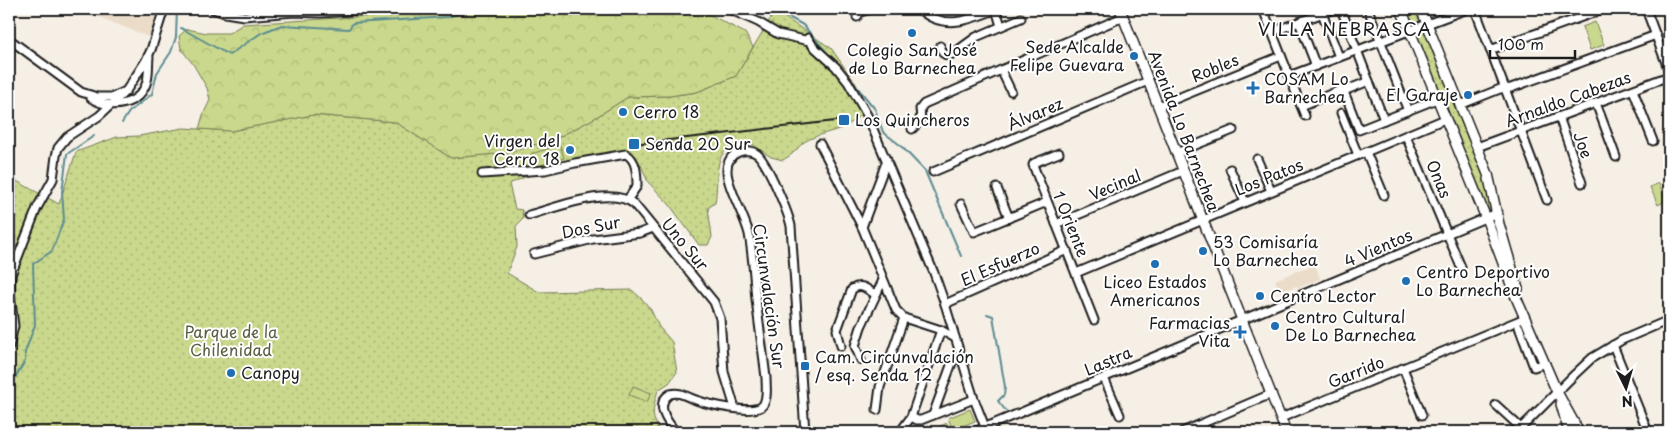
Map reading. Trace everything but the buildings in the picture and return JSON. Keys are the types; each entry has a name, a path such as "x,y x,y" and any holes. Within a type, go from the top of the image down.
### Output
{"main road":[{"path":"1401,9 1524,315 1557,392 1569,432"},
{"path":"1421,9 1490,181 1496,213 1524,315"},
{"name":"Avenida Lo Barnechea","path":"1122,13 1286,432"},
{"path":"1557,392 1579,432"}],"street":[{"path":"87,94 98,102 112,105 127,102 142,91 147,81 151,50 164,9"},
{"path":"213,9 225,13 321,13 377,9"},
{"path":"279,9 294,12"},
{"path":"729,9 758,22 778,34 808,40 836,67 851,88 867,115 887,160 945,304 974,399 986,430"},
{"path":"857,17 860,12 872,9"},
{"path":"919,9 935,19 954,23 968,20 996,9 1001,26"},
{"path":"1263,9 1305,116"},
{"path":"1272,32 1334,9"},
{"path":"1341,9 1384,120"},
{"path":"1368,9 1408,110"},
{"path":"1475,9 1547,200"},
{"path":"1490,50 1604,9"},
{"path":"1646,9 1669,71"},
{"path":"1290,76 1462,10"},
{"path":"912,129 921,119 921,106 1122,13"},
{"path":"1322,13 1339,57"},
{"path":"940,46 943,53 948,56 954,54 976,37 1022,18"},
{"path":"1299,22 1316,66"},
{"path":"1460,105 1656,35"},
{"path":"9,39 75,88 87,94 97,98 108,98 126,91"},
{"path":"9,347 14,326 10,295 11,275 38,208 53,179 58,148 67,137 99,116 126,91 151,50"},
{"name":"Robles","path":"1158,106 1282,56"},
{"path":"1001,70 1011,91"},
{"name":"Arnaldo Cabezas","path":"1477,147 1669,76"},
{"name":"Álvarez","path":"933,172 1148,81"},
{"path":"1301,106 1369,81"},
{"path":"1344,90 1359,130 1437,99"},
{"path":"1633,90 1652,142"},
{"path":"1596,103 1616,157"},
{"path":"1342,113 1358,155"},
{"name":"Joe","path":"1559,117 1582,183"},
{"name":"Los Patos","path":"1076,273 1202,219 1445,120"},
{"path":"1176,153 1233,130"},
{"name":"Onas","path":"1406,136 1460,267"},
{"path":"820,144 862,227 896,310 904,318 941,330 956,338"},
{"name":"Circunvalación Sur","path":"676,432 667,420 662,408 663,400 670,394 678,393 701,402 750,411 760,409 763,406 766,393 749,233 726,171 732,156 740,151 749,151 756,154 763,162 784,204 791,226 805,432"},
{"path":"1366,152 1384,195"},
{"name":"1 Oriente","path":"1059,153 1033,165 1094,320"},
{"path":"482,174 545,170 626,154 631,157 636,170 637,186 628,199 605,197 529,215"},
{"path":"1257,158 1272,191"},
{"path":"862,227 887,160"},
{"path":"1230,169 1245,202"},
{"name":"Vecinal","path":"1056,224 1184,171"},
{"path":"997,188 1009,218"},
{"name":"Uno Sur","path":"628,199 714,302 720,318 724,372 735,408"},
{"path":"961,204 974,232 1047,202"},
{"name":"4 Vientos","path":"1242,320 1496,213"},
{"name":"Dos Sur","path":"534,254 592,238 640,233 653,228"},
{"name":"El Esfuerzo","path":"945,304 1067,250"},
{"path":"861,360 855,346 861,326 883,280"},
{"path":"841,346 837,330 852,289 857,286 863,286 875,294"},
{"name":"Garrido","path":"1280,418 1403,368 1524,315"},
{"path":"877,410 880,386 904,318"},
{"name":"Lastra","path":"974,432 986,430 1242,320"},
{"path":"1496,405 1519,430 1582,366 1613,345 1669,320"},
{"path":"1519,327 1534,367 1545,363"},
{"path":"900,432 911,417 941,330"},
{"path":"1613,345 1648,432"},
{"path":"933,415 953,360 961,355"},
{"path":"1403,368 1422,415"},
{"path":"1104,378 1120,415"},
{"path":"1182,432 1271,394"},
{"path":"911,417 921,420 974,399"}],"shaded area":[{"path":"85,9 159,9 151,38 84,11"},
{"path":"1315,264 1320,279 1298,288 1297,286 1280,292 1275,280"}],"green space":[{"path":"452,9 699,9 745,33 753,47 736,76 697,92 670,96 628,97 559,137 508,153 451,158 395,122 313,115 231,131 199,129 210,100 207,88 193,64 181,49 179,36 187,29 207,33 229,33 243,24"},
{"path":"1404,9 1417,9 1490,190 1506,257"},
{"name":"Parque de la Chilenidad","path":"775,11 831,48 856,84 866,107 852,122 804,142 783,160 771,157 749,142 728,149 722,155 719,163 715,203 708,208 712,237 708,245 699,245 669,204 648,182 640,163 628,150 587,157 546,168 509,184 515,209 522,210 523,219 516,226 517,247 507,273 539,292 632,290 651,310 659,327 672,342 677,372 669,383 658,390 654,407 655,421 660,432 10,432 14,385 9,384 9,177 59,204 76,152 117,137 139,136 183,128 231,131 312,115 395,122 451,158 508,153 559,137 628,97 670,96 697,92 736,76"},
{"path":"1595,22 1604,45 1590,50 1582,27"},
{"path":"560,145 564,158 535,167 531,154"},
{"path":"1659,183 1666,201 1658,205 1650,187"},
{"path":"633,386 651,393 647,402 629,395"},
{"path":"970,409 975,421 953,430 948,418"},
{"path":"947,423 952,432 927,432"}],"waterway":[{"path":"136,9 155,15"},
{"path":"122,123 129,112 152,94 157,73 171,52 176,37 177,9"},
{"path":"181,28 229,55 261,33 282,25 349,29 353,23 448,17 473,9"},
{"path":"774,9 803,25 835,62"},
{"path":"847,75 875,109 883,132 900,145 925,171 961,256"},
{"path":"9,388 25,361 25,352 35,325 33,264 52,251 64,219 62,192 67,154 94,136"},
{"path":"987,314 993,316 1005,387 1004,395 998,401 1006,411"}],"railway":[{"path":"634,144 844,120"}],"place":[{"name":"Colegio San José de Lo Barnechea","path":"912,33"},
{"name":"Sede Alcalde Felipe Guevara","path":"1134,56"},
{"name":"COSAM Lo Barnechea","path":"1253,88"},
{"name":"El Garaje","path":"1468,95"},
{"name":"Cerro 18","path":"623,112"},
{"name":"Los Quincheros","path":"844,120"},
{"name":"Senda 20 Sur","path":"634,144"},
{"name":"Virgen del Cerro 18","path":"570,150"},
{"name":"53 Comisaría Lo Barnechea","path":"1203,251"},
{"name":"Liceo Estados Americanos","path":"1155,264"},
{"name":"Centro Deportivo Lo Barnechea","path":"1406,281"},
{"name":"Centro Lector","path":"1260,296"},
{"name":"Centro Cultural De Lo Barnechea","path":"1275,326"},
{"name":"Farmacias Vita","path":"1240,332"},
{"name":"Cam. Circunvalación / esq. Senda 12","path":"805,366"},
{"name":"Canopy","path":"231,373"}],"district":[{"name":"VILLA NEBRASCA","path":"1345,30"}]}
